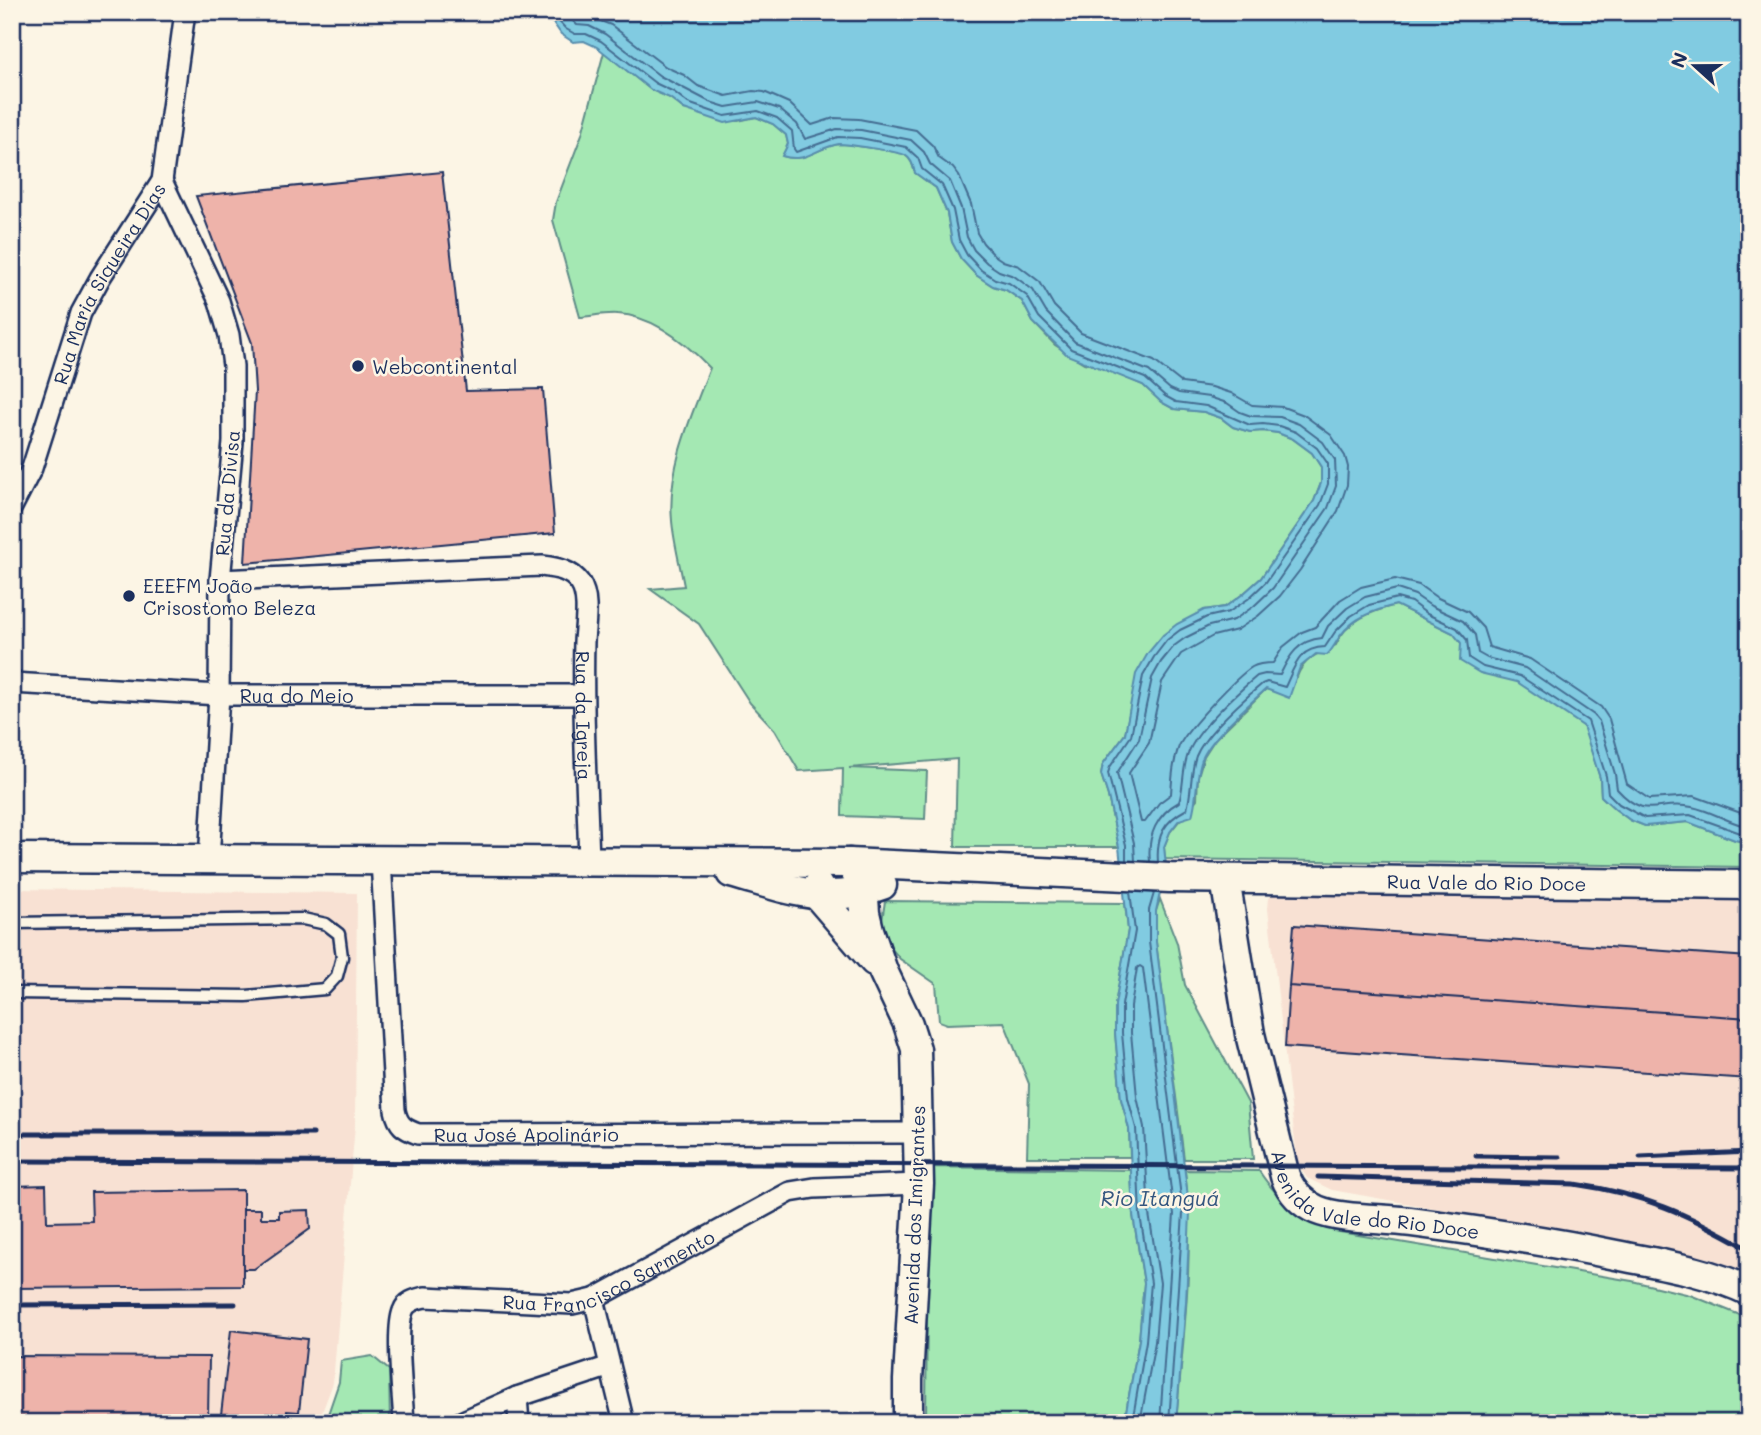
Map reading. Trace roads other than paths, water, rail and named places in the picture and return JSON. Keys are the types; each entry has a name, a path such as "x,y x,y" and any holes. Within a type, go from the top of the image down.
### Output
{"street":[{"name":"Rua Maria Siqueira Dias","path":"12,507 32,468 81,313 100,278 162,181 186,12"},
{"name":"Rua da Divisa","path":"162,181 219,301 229,335 233,366 233,431 220,580 219,695 209,860"},
{"name":"Rua da Igreja","path":"220,580 542,566 572,573 582,584 586,600 583,695 589,863"},
{"name":"Rua do Meio","path":"12,683 219,695 583,695"},
{"name":"Rua Vale do Rio Doce","path":"12,858 838,863 1170,878 1749,885"},
{"name":"Rua José Apolinário","path":"381,860 395,1110 397,1121 405,1129 418,1134 919,1133"},
{"path":"699,863 818,896 846,895 930,866"},
{"name":"Avenida dos Imigrantes","path":"838,863 860,876 865,913 883,971 908,1024 916,1049 919,1184 908,1423"},
{"path":"818,896 820,878 838,863"},
{"name":"Avenida Vale do Rio Doce","path":"1225,879 1250,1034 1284,1176 1300,1200 1332,1214 1411,1222 1572,1245 1706,1275 1749,1291"},
{"name":"Avenida dos Imigrantes","path":"818,896 883,971"},
{"name":"Rua Francisco Sarmento","path":"404,1423 400,1327 403,1309 413,1300 425,1297 572,1304 594,1299 790,1192 814,1188 919,1184"},
{"path":"594,1299 624,1423"},
{"path":"459,1423 517,1397 610,1366"},
{"path":"517,1397 519,1423"}],"lane":[{"path":"12,923 303,919 326,923 339,934 342,957 337,976 325,989 288,994 246,996 12,993"}],"water":[{"name":"Rio Itanguá","path":"536,12 1749,12 1749,843 1688,822 1645,826 1630,820 1601,796 1600,778 1583,726 1517,682 1480,673 1460,661 1461,643 1453,633 1396,605 1358,619 1346,629 1327,655 1316,654 1300,667 1289,698 1266,689 1232,721 1203,757 1192,816 1179,820 1164,847 1166,865 1156,911 1156,942 1190,1213 1176,1423 1124,1423 1139,1340 1144,1283 1133,1215 1129,1129 1121,1099 1115,1033 1115,1005 1128,930 1119,847 1101,774 1103,764 1125,734 1136,674 1148,653 1163,635 1177,624 1204,610 1225,607 1261,578 1314,501 1321,483 1321,467 1312,453 1293,439 1278,433 1250,432 1233,427 1221,418 1204,412 1174,409 1161,402 1143,385 1067,355 1033,322 1022,301 976,275 961,259 952,242 947,213 936,188 915,173 911,161 905,155 839,144 805,157 782,156 788,144 786,135 773,124 756,117 725,123 684,109 670,98 651,90 597,47 584,41 573,42"}],"railway":[{"path":"12,1134 313,1134"},
{"path":"1640,1157 1749,1152"},
{"path":"1476,1156 1560,1157"},
{"path":"12,1161 1749,1168"},
{"path":"1318,1177 1574,1184 1599,1188 1665,1207 1706,1225 1749,1249"},
{"path":"12,1305 235,1304"}],"place":[{"name":"Webcontinental","path":"358,366"},
{"name":"EEEFM João Crisostomo Beleza","path":"129,596"}]}
